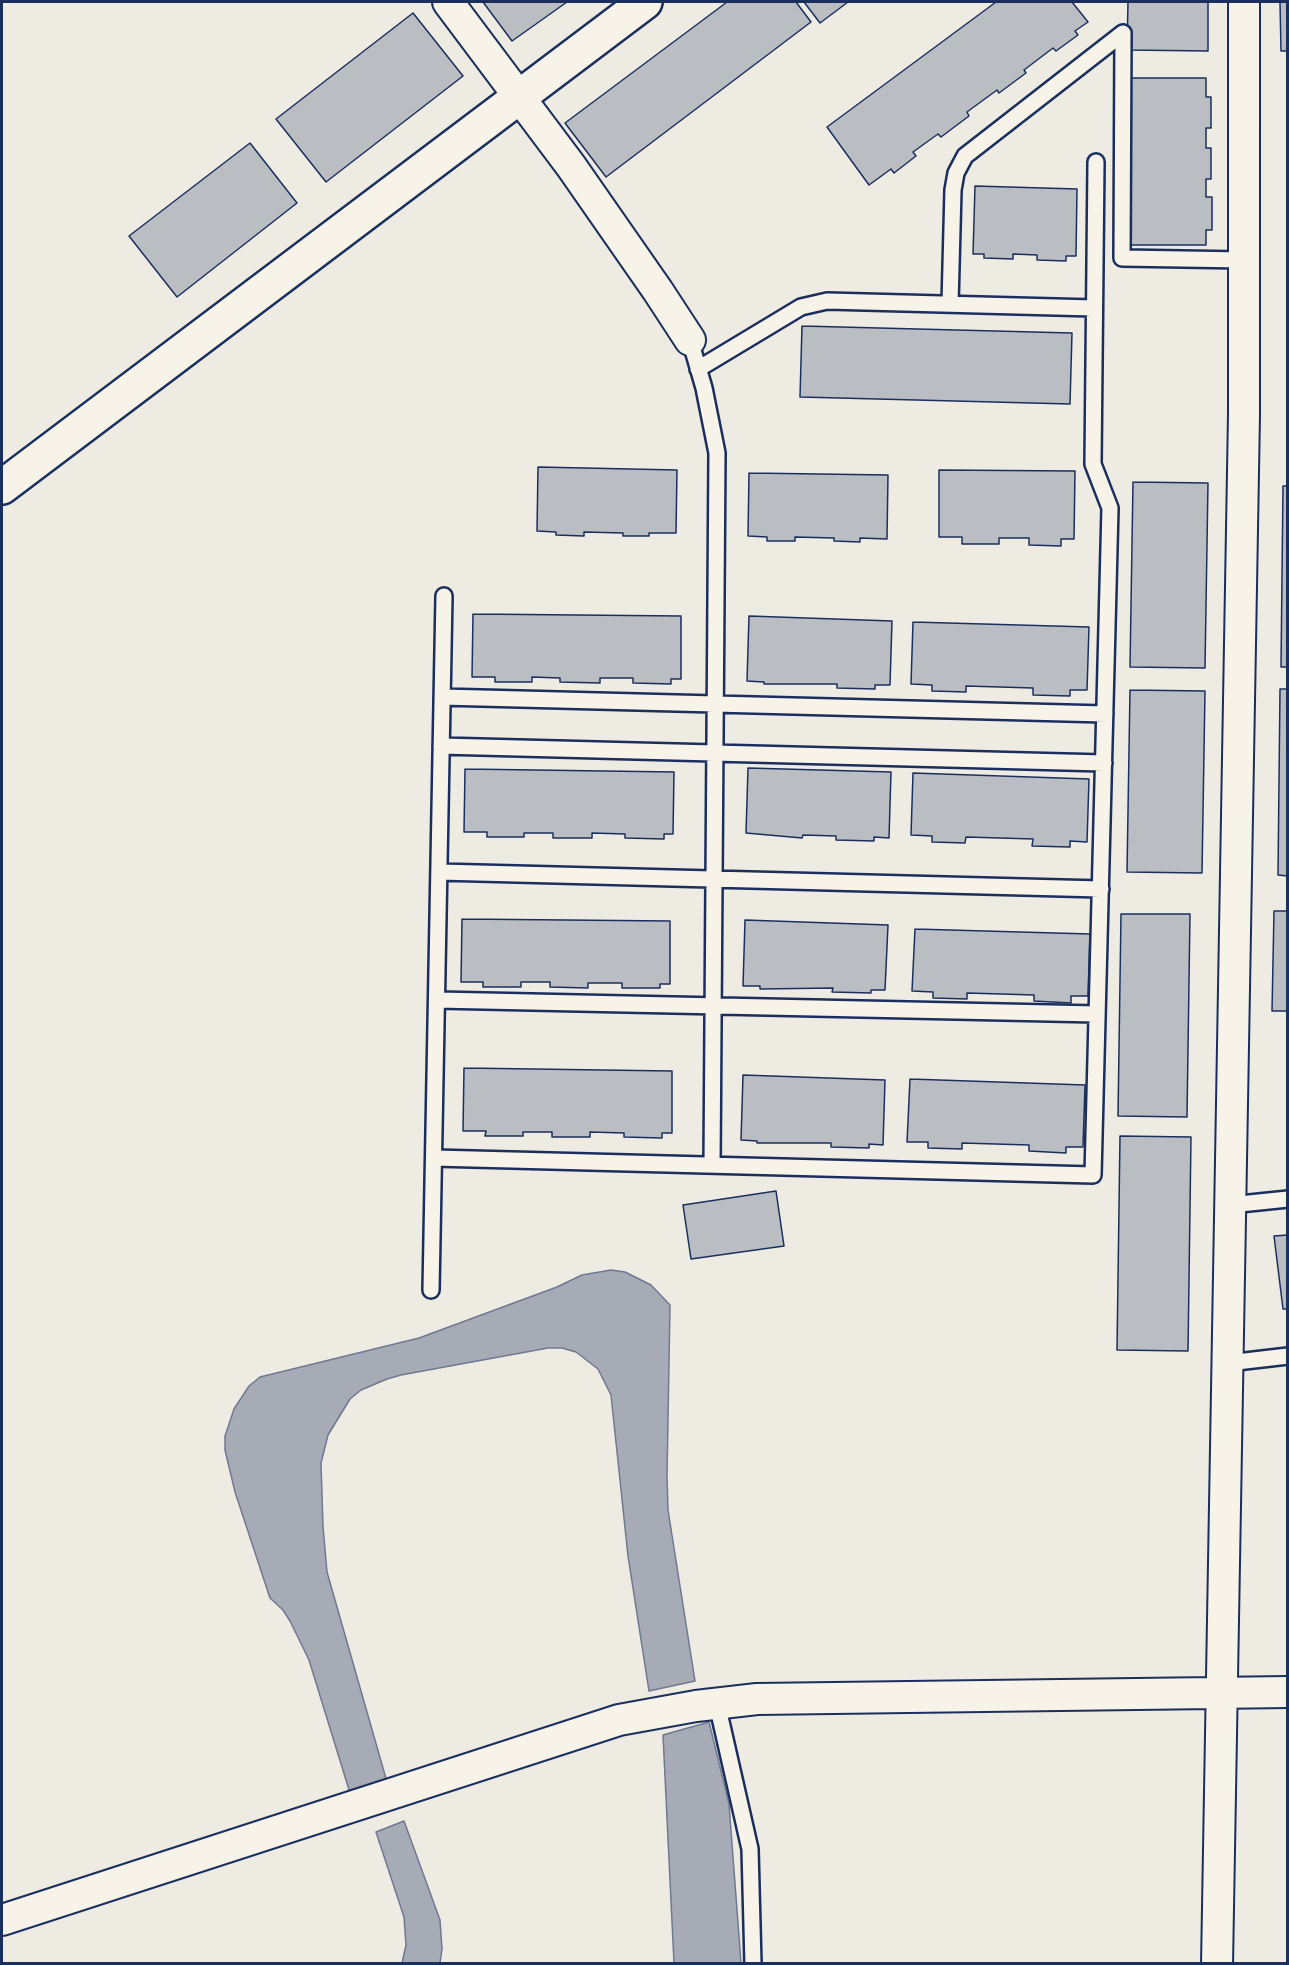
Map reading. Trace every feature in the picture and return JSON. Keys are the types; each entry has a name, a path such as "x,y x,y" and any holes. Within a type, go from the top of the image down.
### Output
{"street":[{"path":"448,2 578,176 690,340"},
{"path":"2,487 645,2"},
{"path":"1217,1964 1243,438 1244,2"},
{"path":"2,1920 619,1720 757,1699 1287,1692"}],"lane":[{"path":"950,304 953,190 956,173 965,156 1123,33 1122,258 1244,260"},
{"path":"434,1158 1093,1175 1110,508 1093,464 1096,162"},
{"path":"698,369 801,307 827,302 1094,308"},
{"path":"690,340 717,453 712,1165"},
{"path":"431,1290 444,596"},
{"path":"442,697 1105,714"},
{"path":"441,746 1104,763"},
{"path":"439,872 1101,889"},
{"path":"437,1000 1097,1014"},
{"path":"1230,1205 1287,1199"},
{"path":"1228,1363 1287,1356"},
{"path":"717,1704 750,1849 753,1964"}],"shaded area":[{"path":"611,1270 625,1272 651,1285 670,1305 668,1510 695,1681 649,1691 628,1556 611,1395 598,1369 576,1352 562,1348 548,1348 387,1379 361,1390 350,1399 328,1435 321,1463 327,1572 387,1782 350,1793 309,1660 290,1621 283,1610 270,1598 235,1492 225,1450 225,1436 234,1409 249,1386 260,1377 419,1338 557,1287 582,1275"},
{"path":"709,1722 729,1804 741,1963 674,1963 663,1735"},
{"path":"404,1821 440,1920 442,1949 440,1963 402,1963 406,1945 404,1917 376,1832"}],"building":[{"path":"483,2 567,2 512,41"},
{"path":"727,2 796,2 811,22 606,177 565,123"},
{"path":"804,2 848,2 820,23"},
{"path":"996,2 1072,2 1088,22 1075,31 1078,35 1056,51 1053,48 1024,70 1026,73 999,93 997,90 967,112 969,116 941,137 938,134 913,152 916,156 894,173 891,169 869,185 827,127"},
{"path":"1128,2 1208,2 1208,51 1127,50"},
{"path":"1280,2 1288,2 1288,51 1281,51"},
{"path":"413,13 463,76 326,182 276,119"},
{"path":"1129,78 1206,78 1206,97 1211,97 1211,128 1206,128 1206,148 1211,148 1211,179 1206,179 1206,197 1212,197 1212,230 1206,230 1206,245 1129,245"},
{"path":"250,143 297,203 177,297 129,236"},
{"path":"975,186 1077,189 1076,256 1066,256 1066,261 1037,260 1037,255 1013,254 1013,259 984,258 984,254 973,254"},
{"path":"802,326 1072,333 1070,404 800,397"},
{"path":"538,467 677,470 676,533 623,536 623,533 584,532 584,536 556,535 556,532 537,531"},
{"path":"939,470 1075,471 1074,539 1061,539 1061,546 1029,545 1029,538 999,538 999,544 962,544 962,537 939,537"},
{"path":"749,473 888,475 887,539 860,538 860,542 834,541 834,538 795,537 795,541 767,541 767,537 748,536"},
{"path":"1133,482 1208,483 1205,668 1130,667"},
{"path":"1283,486 1288,486 1288,667 1281,667"},
{"path":"473,614 681,616 681,679 671,679 671,684 633,683 633,678 600,678 600,683 560,682 560,678 532,677 532,682 495,682 495,677 472,677"},
{"path":"749,616 892,621 890,685 875,685 875,689 837,688 837,684 764,684 764,682 747,681"},
{"path":"913,622 1089,627 1087,690 1070,690 1070,696 1033,695 1033,688 966,686 966,692 932,691 932,685 911,684"},
{"path":"1280,689 1288,689 1288,876 1278,875"},
{"path":"1130,690 1205,691 1202,873 1127,872"},
{"path":"748,768 891,772 889,838 874,837 874,841 836,840 836,836 803,835 802,838 746,833"},
{"path":"465,769 674,772 673,834 664,834 664,839 625,838 625,834 592,833 592,838 553,838 553,833 524,833 524,837 487,837 487,832 464,832"},
{"path":"913,773 1089,779 1087,842 1070,841 1070,847 1032,846 1033,839 966,837 965,843 932,842 932,836 911,835"},
{"path":"1274,911 1288,911 1288,1011 1272,1011"},
{"path":"1121,914 1190,914 1187,1117 1118,1116"},
{"path":"462,919 670,921 670,984 660,984 660,988 622,988 622,983 588,983 588,988 550,987 550,982 521,982 521,987 483,987 483,982 461,982"},
{"path":"745,920 888,925 885,990 871,990 871,993 832,992 833,988 760,989 760,986 743,986"},
{"path":"915,929 1090,934 1088,996 1071,996 1071,1003 1034,1001 1034,995 967,993 967,999 933,998 933,992 912,991"},
{"path":"464,1068 672,1071 672,1133 662,1133 662,1138 624,1137 624,1133 590,1132 590,1137 552,1137 552,1132 523,1132 523,1136 485,1136 486,1131 463,1131"},
{"path":"743,1075 885,1080 883,1145 869,1144 869,1148 831,1147 831,1143 757,1143 757,1141 741,1140"},
{"path":"910,1079 1085,1085 1083,1147 1066,1147 1066,1153 1029,1151 1029,1145 962,1143 962,1149 928,1148 928,1142 907,1142"},
{"path":"1120,1136 1191,1137 1188,1351 1117,1350"},
{"path":"776,1191 784,1246 691,1259 683,1205"},
{"path":"1288,1235 1288,1309 1283,1309 1274,1236"}]}
